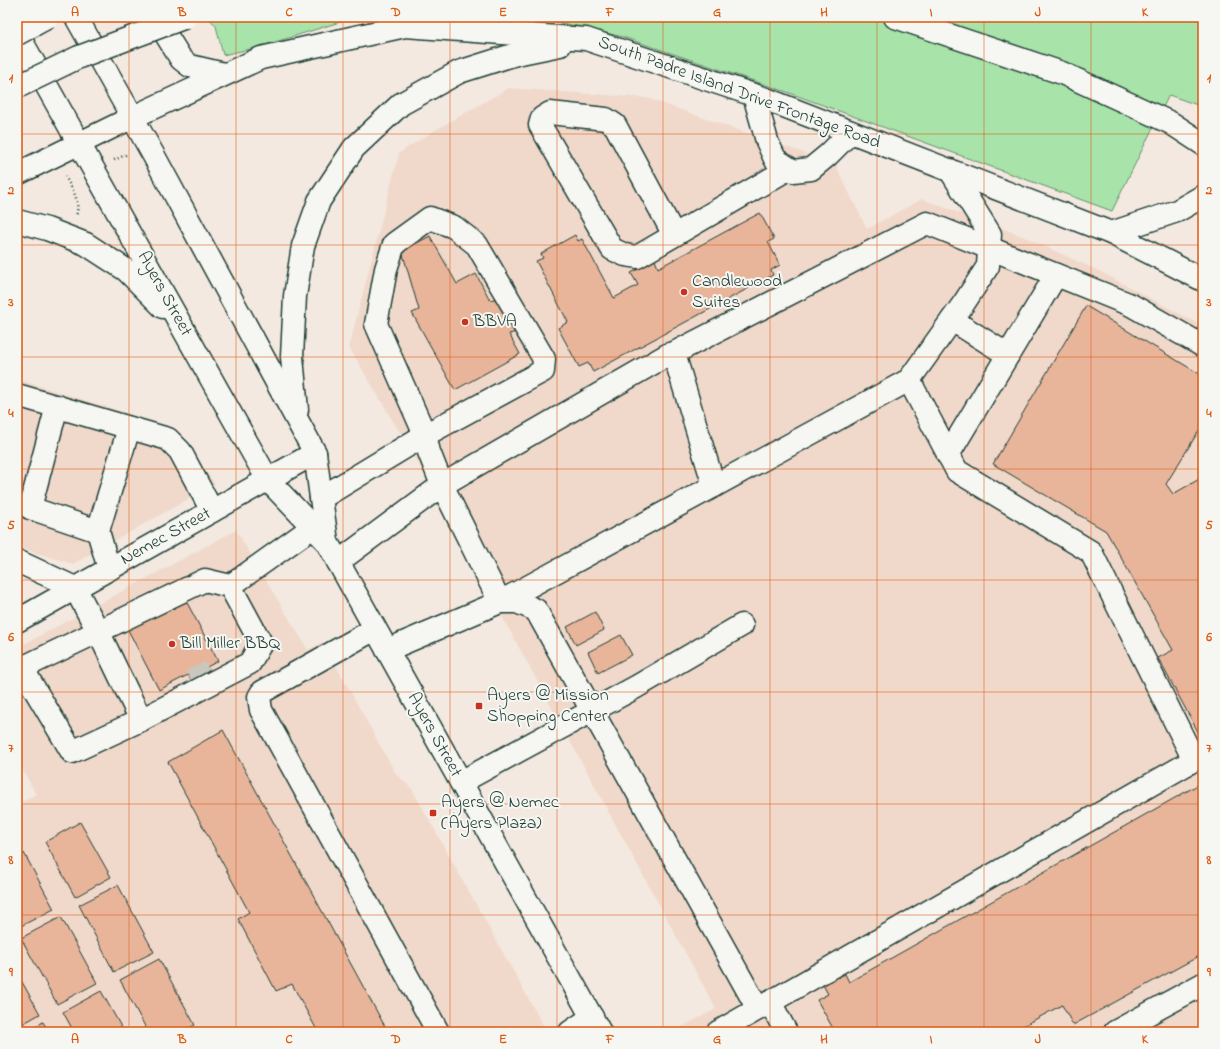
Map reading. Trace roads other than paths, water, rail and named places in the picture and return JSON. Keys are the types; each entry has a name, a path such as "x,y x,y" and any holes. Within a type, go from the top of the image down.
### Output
{"main road":[{"path":"17,33 48,17"},
{"name":"Ayers Street","path":"76,17 133,117 316,453 321,498 320,535"},
{"path":"155,17 180,60 190,66 224,74"},
{"path":"17,87 79,57 186,17"},
{"path":"894,17 1062,73 1171,123 1203,144"},
{"name":"South Padre Island Drive Frontage Road","path":"17,174 133,117 261,58 405,26 586,39 754,95 950,170 1111,233 1203,280"},
{"name":"Ayers Street","path":"17,33 268,480 320,535 338,562 596,1024"},
{"path":"297,417 292,357 295,296 303,246 319,201 354,148 401,104 459,72 516,54 586,39"},
{"path":"754,95 767,141 775,159 793,171 810,169 828,155 851,132"},
{"path":"674,235 615,125 606,119 550,113 542,118 540,125 612,249 625,255 637,257 788,169"},
{"path":"387,650 500,602 910,380 988,266 990,234 950,170"},
{"path":"1111,233 1177,211 1203,196"},
{"path":"321,498 425,434 543,371 544,359 477,245 454,227 430,218 394,244 386,269 376,324 425,434 429,452 442,485 500,602"},
{"path":"17,221 47,229 86,244 126,270 182,325"},
{"path":"338,562 442,485 669,354 672,354 927,223 1131,305 1203,346"},
{"path":"948,455 1056,275"},
{"path":"952,320 1008,355"},
{"path":"672,354 714,486"},
{"path":"718,1032 1194,760 1091,552 957,471 910,380"},
{"path":"18,397 57,406 168,439 180,451 212,511"},
{"path":"57,406 24,507 98,531"},
{"path":"109,569 98,531 129,428"},
{"name":"Nemec Street","path":"17,621 316,453"},
{"path":"230,586 261,644 250,663 141,720 72,752 20,667 205,580 230,586 320,535"},
{"path":"17,561 75,588 98,631 141,720"},
{"path":"500,602 517,602 536,610 592,711 764,1005 786,1032"},
{"path":"461,782 592,711 742,625"},
{"path":"375,629 262,692 259,697 261,710 438,1032"},
{"path":"168,705 176,690 223,664 250,663"},
{"path":"1115,1032 1203,984"},
{"path":"570,1032 596,1024"}],"tunnel":[{"path":"191,681 210,672"}],"place":[{"name":"Candlewood Suites","path":"684,292"},
{"name":"BBVA","path":"465,322"},
{"name":"Bill Miller BBQ","path":"172,644"},
{"name":"Ayers @ Mission Shopping Center","path":"479,706"},
{"name":"Ayers @ Nemec (Ayers Plaza)","path":"433,813"}]}
